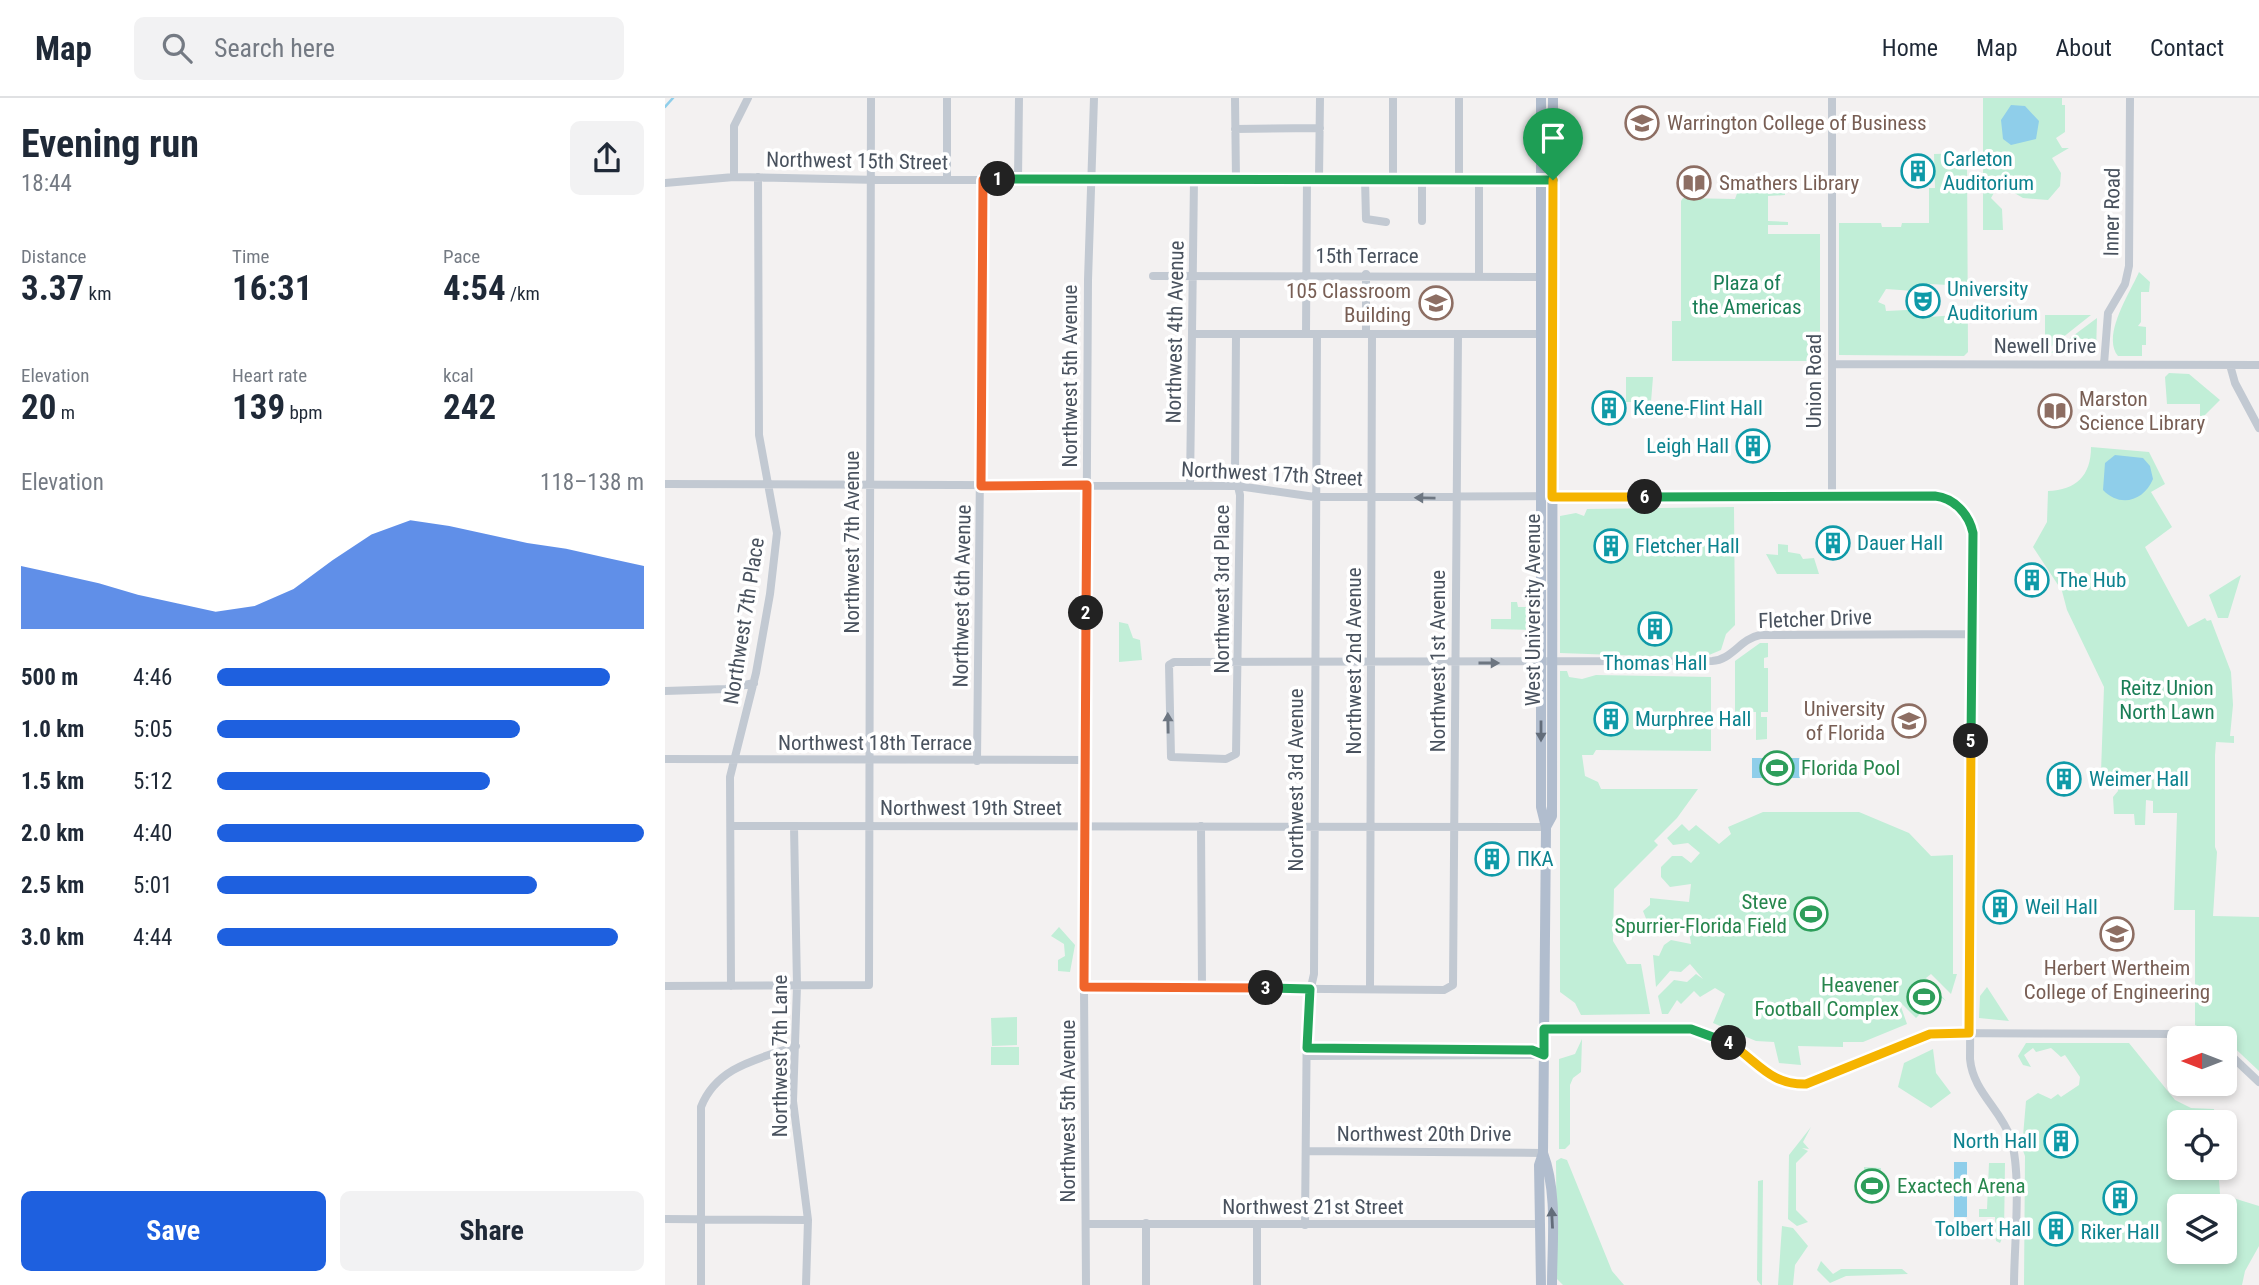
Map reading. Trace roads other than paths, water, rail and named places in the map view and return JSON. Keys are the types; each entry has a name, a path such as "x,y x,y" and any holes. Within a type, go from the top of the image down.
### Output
{"main road":[{"name":"West University Avenue","path":"1541,98 1541,276 1547,334"},
{"name":"West University Avenue","path":"1541,1285 1539,1165 1543,1153 1546,827 1541,816 1546,663 1547,334 1553,98"},
{"name":"West University Avenue","path":"1543,1153 1548,1167 1553,1223 1552,1285"}],"street":[{"path":"734,177 734,127 748,98"},
{"name":"Northwest 7th Avenue","path":"797,986 869,985 871,98"},
{"path":"947,98 947,180"},
{"path":"1018,179 1019,98"},
{"name":"Northwest 5th Avenue","path":"1086,1285 1084,987 1088,230 1094,98"},
{"path":"1235,98 1236,179"},
{"path":"1319,178 1320,98"},
{"path":"1393,98 1393,179"},
{"path":"1459,98 1459,179"},
{"name":"Union Road","path":"1832,98 1832,495"},
{"name":"Inner Road","path":"2105,364 2108,313 2125,284 2129,266 2130,98"},
{"path":"1235,129 1320,128"},
{"name":"Northwest 15th Street","path":"665,183 734,177 872,180 1553,180"},
{"name":"Northwest 7th Place","path":"731,986 729,813 733,760 754,683 771,594 777,533 771,484 759,435 758,177"},
{"path":"1306,334 1307,178"},
{"path":"1365,178 1366,219 1387,222"},
{"name":"Northwest 4th Avenue","path":"1190,486 1194,179"},
{"path":"1422,179 1422,221"},
{"path":"1479,179 1479,274"},
{"name":"Northwest 6th Avenue","path":"978,761 983,180"},
{"name":"Northwest 2nd Avenue","path":"1366,274 1372,497 1370,988"},
{"name":"15th Terrace","path":"1153,276 1541,276"},
{"path":"1192,334 1547,334"},
{"name":"Northwest 3rd Place","path":"1230,758 1236,754 1240,662 1236,334"},
{"name":"Northwest 3rd Avenue","path":"1305,1225 1307,1052 1310,989 1314,975 1317,334"},
{"name":"Northwest 1st Avenue","path":"1370,988 1444,990 1452,986 1455,980 1458,335"},
{"name":"Newell Drive","path":"1832,364 2259,365"},
{"path":"2230,365 2235,383 2259,428"},
{"name":"Northwest 17th Street","path":"665,484 1238,486 1315,498 1939,496 1951,501 1968,519 1973,533 1972,634"},
{"path":"1972,634 1969,1033 1974,1077 2003,1122 2013,1150 2014,1285"},
{"name":"Fletcher Drive","path":"1230,758 1171,757 1169,665 1174,662 1546,663 1724,660 1747,640 1761,635 1972,634"},
{"path":"665,691 726,689 754,683"},
{"name":"Northwest 18th Terrace","path":"665,759 1086,760"},
{"name":"Northwest 19th Street","path":"731,826 1546,827"},
{"name":"Northwest 7th Lane","path":"794,826 797,986 793,1101 808,1220 807,1285"},
{"path":"1201,826 1202,987"},
{"path":"665,986 797,986"},
{"path":"1084,987 1370,988"},
{"path":"1544,1029 1702,1031 1732,1045 1770,1076 1801,1084 1819,1081 1930,1034 2167,1034"},
{"path":"701,1285 701,1107 719,1077 742,1065 796,1046"},
{"path":"1307,1052 1544,1055"},
{"path":"2237,1061 2259,1082"},
{"name":"Northwest 20th Drive","path":"1306,1151 1543,1153"},
{"path":"665,1219 808,1220"},
{"path":"1146,1223 1146,1285"},
{"name":"Northwest 21st Street","path":"1086,1224 1541,1224"},
{"path":"1257,1224 1257,1285"}],"water":[{"path":"2011,105 2025,106 2039,121 2036,139 2011,145 2003,139 2001,120"},
{"path":"2115,455 2143,458 2150,466 2153,479 2138,497 2131,500 2117,499 2103,490 2105,463"},
{"name":"Florida Pool","path":"1752,758 1803,758 1802,778 1752,778"},
{"path":"1954,1162 1967,1162 1967,1217 1954,1217"}],"waterway":[{"path":"665,107 673,98"}],"place":[{"name":"Warrington College of Business","path":"1642,123"},
{"name":"Carleton Auditorium","path":"1918,171"},
{"name":"Smathers Library","path":"1694,183"},
{"name":"University Auditorium","path":"1923,301"},
{"name":"105 Classroom Building","path":"1436,303"},
{"name":"Keene-Flint Hall","path":"1609,408"},
{"name":"Marston Science Library","path":"2055,411"},
{"name":"Leigh Hall","path":"1753,446"},
{"name":"Dauer Hall","path":"1833,543"},
{"name":"Fletcher Hall","path":"1611,546"},
{"name":"The Hub","path":"2032,580"},
{"name":"Thomas Hall","path":"1655,629"},
{"name":"Murphree Hall","path":"1611,719"},
{"name":"University of Florida","path":"1909,721"},
{"name":"Florida Pool","path":"1777,768"},
{"name":"Weimer Hall","path":"2064,779"},
{"name":"ΠΚΑ","path":"1492,859"},
{"name":"Weil Hall","path":"2000,907"},
{"name":"Steve Spurrier-Florida Field","path":"1811,914"},
{"name":"Herbert Wertheim College of Engineering","path":"2117,934"},
{"name":"Heavener Football Complex","path":"1924,997"},
{"name":"North Hall","path":"2061,1141"},
{"name":"Exactech Arena","path":"1872,1186"},
{"name":"Riker Hall","path":"2120,1198"},
{"name":"Tolbert Hall","path":"2056,1229"}],"park label":[{"name":"Plaza of the Americas","path":"1747,295"},
{"name":"Reitz Union North Lawn","path":"2167,700"}]}
